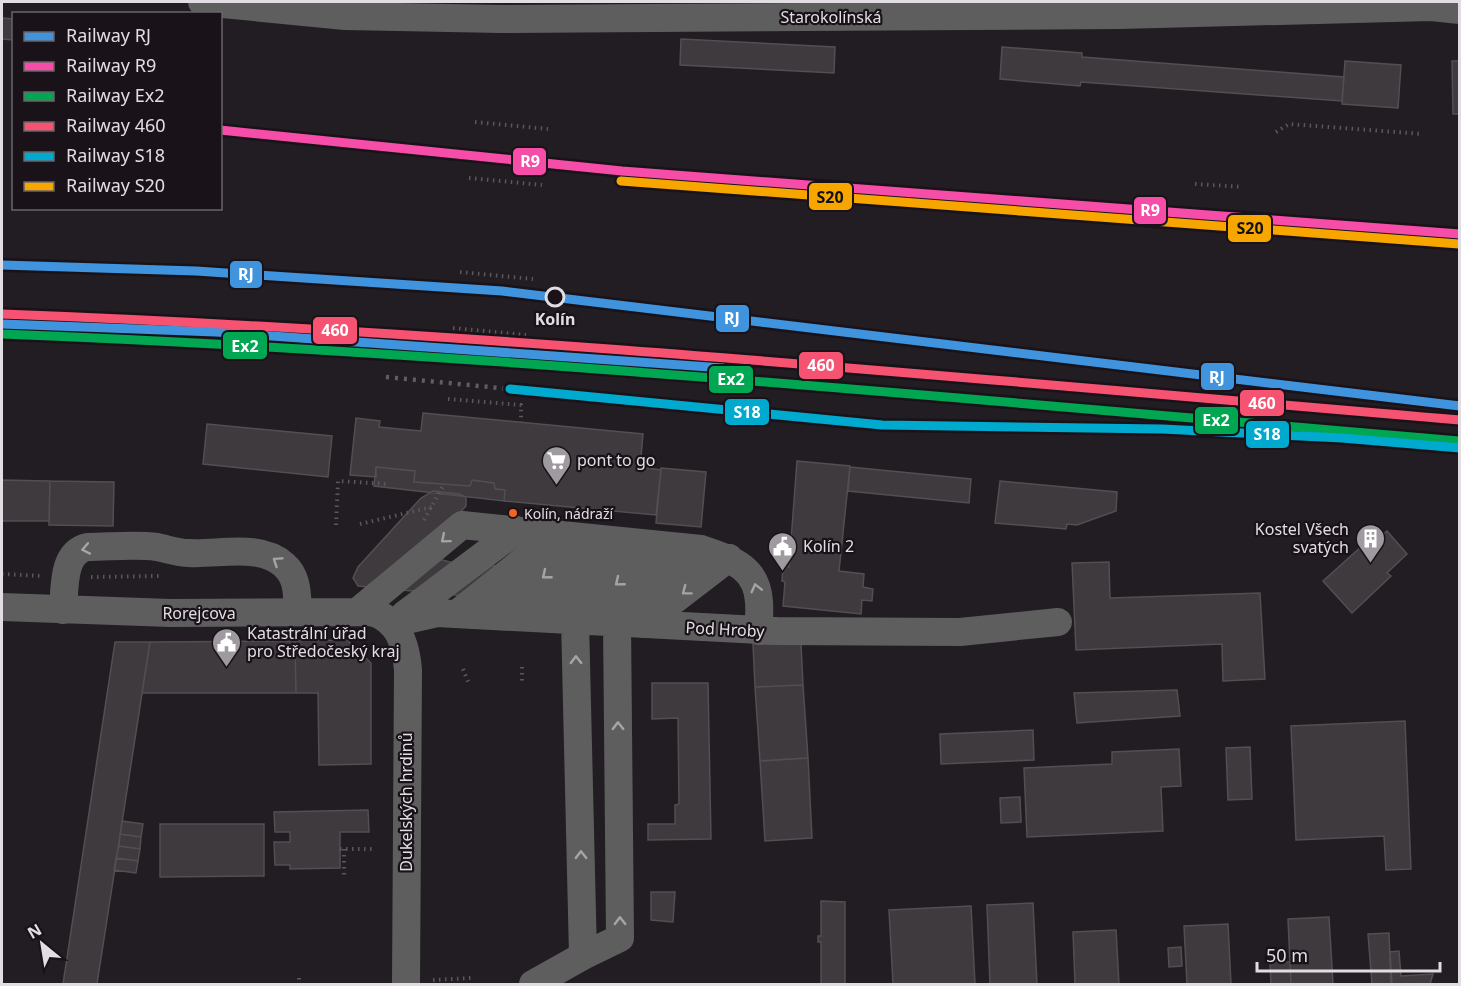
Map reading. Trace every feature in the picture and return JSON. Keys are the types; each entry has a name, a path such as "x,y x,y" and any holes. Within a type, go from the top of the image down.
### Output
{"street":[{"name":"Starokolínská","path":"202,2 345,16 501,19 1120,15 1431,7 1460,10"},
{"path":"357,612 462,525 701,549 729,558 739,563 754,577 759,600 760,631"},
{"path":"393,623 444,588 508,530"},
{"path":"458,613 555,535"},
{"path":"487,615 521,595 592,538"},
{"path":"530,617 628,542"},
{"path":"583,956 572,620 664,546"},
{"path":"63,610 66,577 71,556 76,549 155,547 186,554 258,553 271,556 292,574 297,588 298,612"},
{"path":"532,984 620,938 623,623 701,549"},
{"path":"623,623 729,558"},
{"name":"Rorejcova","path":"2,606 171,613 357,612 382,615 393,623"},
{"name":"Pod Hroby","path":"393,623 437,613 760,631 960,632 1058,622"},
{"name":"Dukelských hrdinů","path":"393,623 402,640 408,670 419,982"}],"path":[{"path":"475,122 548,129"},
{"path":"1276,132 1289,124 1422,134"},
{"path":"469,178 542,185"},
{"path":"1195,184 1243,187"},
{"path":"1229,229 1239,228"},
{"path":"460,272 533,279"},
{"path":"453,328 526,335"},
{"path":"448,399 520,405 521,422"},
{"path":"336,525 338,481 386,484"},
{"path":"360,524 433,507"},
{"path":"2,574 66,577"},
{"path":"522,667 522,684"},
{"path":"463,669 469,684"},
{"path":"344,876 342,849 376,849"},
{"path":"299,978 299,984"},
{"path":"419,982 471,978"}],"building":[{"path":"2,18 12,19 12,40 2,39"},
{"path":"681,39 835,47 834,73 680,65"},
{"path":"1002,47 1082,53 1082,57 1344,77 1342,101 1081,82 1080,86 1000,79"},
{"path":"1345,61 1401,65 1398,108 1342,104"},
{"path":"1452,61 1460,61 1460,114 1453,114"},
{"path":"423,413 643,434 641,456 644,457 640,467 661,470 656,515 504,501 505,490 495,489 494,483 472,480 470,486 414,482 415,471 376,467 376,477 350,475 356,418 380,421 379,427 421,431"},
{"path":"207,424 332,436 328,477 203,464"},
{"path":"797,461 850,466 839,571 864,574 863,587 873,589 872,601 862,600 861,614 783,606 785,582 782,581 783,566 789,567"},
{"path":"376,467 415,471 414,482 470,486 472,480 494,483 495,489 505,490 504,501 374,486"},
{"path":"850,467 971,479 969,503 848,491"},
{"path":"661,468 706,472 701,527 656,523"},
{"path":"2,480 50,481 49,521 2,521"},
{"path":"50,481 114,482 113,526 49,525"},
{"path":"1000,481 1117,492 1116,511 1077,525 1067,524 1066,529 995,523"},
{"path":"433,491 460,494 466,498 466,506 427,546 427,556 450,562 648,579 649,613 358,586 353,578 358,567 421,498"},
{"name":"Kostel Všech svatých","path":"1387,531 1407,554 1387,573 1391,576 1352,613 1323,581 1363,545 1366,549"},
{"path":"1109,562 1110,598 1260,593 1265,679 1223,681 1222,644 1076,650 1072,563"},
{"path":"347,640 371,663 371,764 319,765 318,693 296,693 295,641"},
{"path":"295,641 296,693 142,693 150,642"},
{"path":"115,642 150,642 97,984 63,984"},
{"path":"753,644 801,644 803,685 755,687"},
{"path":"652,683 708,683 711,839 648,840 648,824 675,824 675,805 679,804 678,718 652,719"},
{"path":"803,685 808,758 760,761 755,687"},
{"path":"1177,690 1180,716 1077,723 1074,693"},
{"path":"1405,721 1411,869 1386,870 1384,836 1296,840 1291,726"},
{"path":"1033,730 1034,760 941,764 940,734"},
{"path":"1250,747 1252,799 1228,800 1226,748"},
{"path":"1179,749 1181,786 1161,787 1163,831 1027,837 1024,768 1112,764 1112,752"},
{"path":"808,758 812,838 765,841 760,761"},
{"path":"1020,797 1021,822 1001,823 1000,798"},
{"path":"368,810 369,832 340,832 340,868 290,869 290,865 275,865 274,842 290,842 290,832 275,832 274,812"},
{"path":"122,821 143,824 141,837 120,834"},
{"path":"160,824 264,824 264,876 160,877"},
{"path":"120,834 141,837 140,849 119,846"},
{"path":"119,846 140,849 138,861 116,858"},
{"path":"116,858 138,861 136,873 114,870"},
{"path":"651,892 675,892 673,922 651,920"},
{"path":"821,901 845,902 845,984 821,984 821,942 818,942 818,936 821,936"},
{"path":"1033,903 1037,984 990,984 987,905"},
{"path":"971,906 975,984 893,984 889,910"},
{"path":"1329,917 1333,984 1291,984 1288,919"},
{"path":"1228,924 1231,984 1187,984 1184,926"},
{"path":"1116,930 1119,984 1075,984 1073,932"},
{"path":"1389,933 1391,984 1372,984 1368,934"},
{"path":"1181,947 1182,966 1169,967 1168,948"},
{"path":"1399,951 1401,976 1433,974 1430,984 1392,984 1390,952"},
{"path":"1270,962 1290,962 1291,984 1271,984"}],"railway":[{"path":"386,377 510,389"}],"rail line":[{"name":"R9","path":"222,130 622,171 1460,234"},
{"name":"S20","path":"621,181 1459,244"},
{"name":"RJ","path":"2,265 196,271 502,291 1460,406"},
{"name":"460","path":"2,314 367,332 731,358 1460,420"},
{"name":"RJ","path":"2,324 216,332 723,368"},
{"name":"Ex2","path":"2,334 185,342 549,365 1459,441"},
{"name":"S18","path":"510,389 882,425 1162,429 1342,438 1460,448"}],"place":[{"name":"Kolín","path":"555,297"},
{"name":"pont to go","path":"556,486"},
{"name":"Kolín, nádraží","path":"513,513"},
{"name":"Kostel Všech svatých","path":"1370,564"},
{"name":"Kolín 2","path":"782,572"},
{"name":"Katastrální úřad pro Středočeský kraj","path":"226,668"}]}
